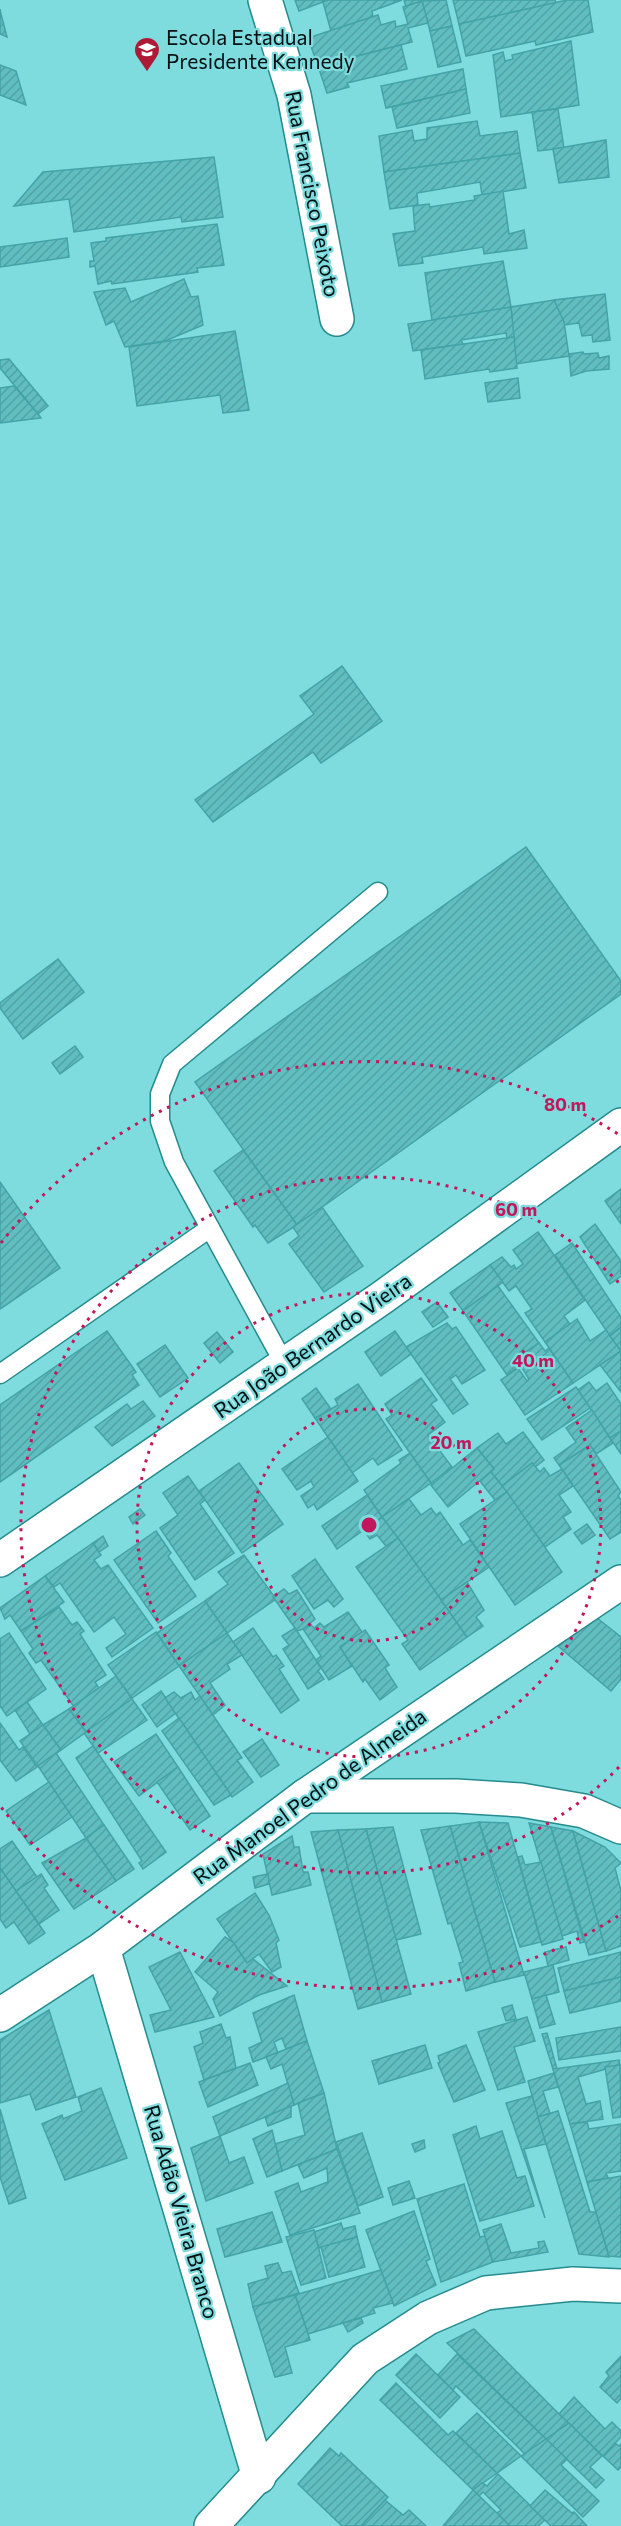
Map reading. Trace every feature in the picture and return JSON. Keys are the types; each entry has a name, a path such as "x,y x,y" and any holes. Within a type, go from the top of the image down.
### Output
{"street":[{"name":"Rua Francisco Peixoto","path":"265,0 294,95 337,319"},
{"name":"Rua João Bernardo Vieira","path":"0,1560 285,1365 621,1125"},
{"name":"Rua Manoel Pedro de Almeida","path":"0,2015 103,1948 305,1797 621,1582"},
{"path":"305,1797 456,1797 521,1800 584,1811 621,1827"},
{"name":"Rua Adão Vieira Branco","path":"103,1948 259,2477"},
{"path":"211,2526 259,2477 365,2359 428,2318 486,2293 573,2284 621,2286"}],"lane":[{"path":"285,1365 174,1162 160,1121 160,1094 172,1064 378,892"},
{"path":"0,1374 210,1228"}],"building":[{"path":"295,0 328,0 299,11"},
{"path":"328,0 402,0 372,11 373,17 331,31 323,2"},
{"path":"404,0 425,0 406,7"},
{"path":"446,0 452,26 430,31 422,1"},
{"path":"453,0 555,0 556,3 459,24"},
{"path":"567,0 588,0 593,32 536,45 535,41 466,56 459,24"},
{"path":"422,1 428,23 408,28 412,42 318,66 308,38 378,15 381,25 395,21 396,27 408,24 403,7"},
{"path":"0,9 1,14 7,37 0,34"},
{"path":"452,26 461,62 438,67 430,31"},
{"path":"571,41 579,105 501,117 493,55 503,52 505,61 513,59 512,55"},
{"path":"401,45 407,69 347,83 349,87 327,93 318,66"},
{"path":"0,65 16,71 26,105 0,95"},
{"path":"463,69 466,89 386,108 381,86"},
{"path":"466,89 470,113 397,128 392,107"},
{"path":"558,109 564,148 538,151 532,112"},
{"path":"477,121 480,136 517,131 520,153 384,172 379,136 412,130 414,141 427,139 427,128"},
{"path":"606,140 609,177 559,183 553,149"},
{"path":"520,153 526,188 482,195 480,182 417,193 418,205 390,209 384,172"},
{"path":"214,157 223,217 182,222 181,217 74,232 69,199 14,206 43,172"},
{"path":"503,191 509,234 524,230 527,248 484,254 483,247 422,257 423,263 399,266 393,234 415,231 413,206 429,204 430,207 475,200 474,196"},
{"path":"217,224 224,265 197,268 198,272 112,284 111,281 98,284 95,266 90,267 90,261 94,261 91,243 106,241 106,238"},
{"path":"67,238 69,257 0,267 0,247"},
{"path":"503,261 511,307 432,320 425,273"},
{"path":"184,279 191,297 198,296 203,325 165,341 125,347 114,321 106,325 94,292 125,288 131,302"},
{"path":"605,294 610,340 593,342 592,335 582,336 579,323 564,325 554,300"},
{"path":"554,300 564,322 569,356 516,364 511,307"},
{"path":"511,307 514,337 507,338 506,333 461,340 463,344 413,351 408,324"},
{"path":"235,331 249,410 223,413 220,395 137,406 129,347"},
{"path":"514,337 517,368 490,372 489,369 425,379 421,350"},
{"path":"583,352 584,354 598,353 599,358 609,356 609,369 586,371 571,376 569,354"},
{"path":"9,359 48,406 38,414 0,368 0,360"},
{"path":"518,378 520,398 488,402 485,383"},
{"path":"14,386 41,418 0,423 0,388"},
{"path":"342,666 382,721 321,763 313,752 213,822 195,800 314,714 300,696"},
{"path":"526,847 621,981 621,994 297,1225 195,1082"},
{"path":"58,959 84,992 23,1039 0,1008 0,1003"},
{"path":"75,1046 83,1057 60,1074 52,1063"},
{"path":"243,1150 297,1225 268,1243 255,1225 253,1227 214,1171"},
{"path":"0,1182 60,1268 0,1309"},
{"path":"621,1189 621,1224 605,1201"},
{"path":"322,1207 363,1266 324,1292 289,1244 299,1236 293,1227"},
{"path":"595,1224 621,1261 621,1276 610,1284 580,1237"},
{"path":"538,1232 585,1300 564,1316 570,1324 545,1342 525,1313 532,1309 516,1286 509,1291 490,1265 502,1257 516,1269 523,1264 513,1250"},
{"path":"572,1243 621,1317 621,1327 610,1336 555,1255"},
{"path":"490,1265 503,1282 463,1311 450,1293"},
{"path":"498,1286 539,1343 520,1356 525,1362 507,1375 463,1311"},
{"path":"437,1302 448,1317 433,1327 422,1312"},
{"path":"577,1319 590,1341 606,1330 621,1351 573,1383 545,1342"},
{"path":"447,1323 452,1329 456,1327 485,1370 462,1384 456,1375 450,1379 468,1404 453,1414 406,1347"},
{"path":"621,1327 621,1351 610,1336"},
{"path":"107,1331 136,1372 132,1375 139,1385 0,1482 0,1405"},
{"path":"395,1331 411,1354 381,1376 365,1352"},
{"path":"217,1332 233,1352 220,1363 204,1343"},
{"path":"539,1343 545,1351 549,1348 573,1383 525,1415 501,1380 518,1368 527,1381 529,1379 522,1368 527,1365 520,1356"},
{"path":"165,1345 188,1378 160,1397 137,1364"},
{"path":"621,1351 621,1392 600,1365"},
{"path":"421,1378 437,1400 431,1404 445,1422 428,1435 452,1467 431,1483 386,1419 392,1415 385,1404"},
{"path":"589,1382 596,1391 607,1383 621,1404 621,1431 610,1438 578,1390"},
{"path":"358,1384 402,1450 378,1465 373,1458 352,1473 315,1418 338,1405 335,1399"},
{"path":"576,1387 590,1408 542,1440 527,1419"},
{"path":"316,1388 331,1409 315,1418 302,1399"},
{"path":"143,1401 155,1416 112,1446 95,1427 127,1404 131,1409"},
{"path":"592,1410 613,1443 596,1454 590,1445 559,1465 554,1458 576,1442 566,1428"},
{"path":"621,1431 621,1454 610,1438"},
{"path":"523,1432 544,1460 535,1467 532,1463 502,1486 491,1472 494,1469 477,1448 498,1433 506,1444"},
{"path":"328,1437 358,1481 317,1510 314,1504 308,1508 301,1496 314,1487 311,1481 297,1490 282,1469"},
{"path":"590,1445 621,1492 618,1496 621,1500 621,1532 610,1539 559,1465"},
{"path":"477,1448 494,1469 448,1507 431,1485"},
{"path":"410,1453 431,1483 382,1517 364,1490 401,1463 399,1460"},
{"path":"239,1463 283,1524 242,1553 199,1491"},
{"path":"532,1463 540,1472 544,1468 550,1476 562,1469 573,1486 559,1495 571,1512 563,1517 571,1529 545,1547 502,1486"},
{"path":"491,1472 507,1492 495,1500 480,1481"},
{"path":"188,1476 205,1500 200,1504 234,1553 195,1580 160,1528 178,1515 163,1493"},
{"path":"507,1492 562,1572 515,1605 460,1524"},
{"path":"367,1495 382,1517 337,1549 322,1526"},
{"path":"409,1499 421,1515 431,1508 436,1515 440,1512 463,1545 470,1540 489,1567 441,1600 382,1517"},
{"path":"140,1509 145,1515 133,1524 129,1517"},
{"path":"382,1517 398,1538 386,1546 377,1535 370,1539 364,1531"},
{"path":"587,1524 595,1535 582,1544 574,1533"},
{"path":"156,1531 171,1553 168,1556 196,1596 158,1623 114,1560"},
{"path":"103,1536 108,1546 99,1552 93,1543"},
{"path":"398,1538 467,1637 420,1670 402,1644 408,1640 356,1567"},
{"path":"93,1543 101,1555 94,1560 101,1569 108,1565 153,1628 112,1657 106,1648 126,1634 114,1617 94,1632 60,1583 54,1587 45,1576"},
{"path":"244,1555 276,1599 227,1633 205,1601 228,1584 218,1572"},
{"path":"315,1559 343,1599 334,1607 328,1600 314,1609 292,1576"},
{"path":"45,1576 64,1602 21,1631 10,1615 5,1619 0,1608"},
{"path":"467,1582 484,1610 476,1617 483,1626 467,1637 441,1600"},
{"path":"284,1589 289,1594 297,1590 315,1619 303,1629 297,1631 273,1597"},
{"path":"205,1601 227,1633 179,1666 157,1633"},
{"path":"59,1607 72,1625 77,1622 84,1631 80,1634 106,1675 95,1682 99,1688 74,1707 41,1660 36,1663 29,1653 33,1649 21,1631"},
{"path":"348,1612 362,1632 340,1647 352,1666 329,1680 316,1660 321,1656 303,1629 310,1624 314,1628 320,1623 324,1627"},
{"path":"597,1618 621,1637 621,1679 611,1691 558,1646"},
{"path":"253,1628 273,1657 276,1655 284,1666 279,1669 299,1700 281,1713 233,1642"},
{"path":"295,1628 321,1668 318,1671 324,1679 308,1689 283,1649 289,1645 282,1636"},
{"path":"365,1630 389,1665 385,1668 397,1687 380,1700 365,1679 363,1682 340,1647"},
{"path":"156,1632 179,1666 132,1698 108,1665"},
{"path":"9,1633 46,1689 7,1716 0,1706 0,1639"},
{"path":"227,1633 242,1655 227,1664 230,1669 210,1683 225,1705 213,1715 179,1666"},
{"path":"116,1676 132,1699 86,1732 69,1709"},
{"path":"161,1691 176,1713 157,1727 142,1705"},
{"path":"174,1692 181,1698 191,1692 195,1700 200,1696 242,1758 237,1760 253,1782 232,1797 165,1698"},
{"path":"132,1699 147,1720 98,1753 84,1733"},
{"path":"27,1702 43,1725 30,1734 15,1710"},
{"path":"69,1709 86,1732 61,1750 43,1725"},
{"path":"179,1718 231,1795 214,1805 162,1731"},
{"path":"0,1723 19,1750 23,1747 37,1767 16,1781 0,1760"},
{"path":"43,1725 61,1750 38,1766 20,1741"},
{"path":"156,1734 178,1767 139,1796 114,1762"},
{"path":"262,1739 279,1765 261,1777 243,1752"},
{"path":"93,1746 166,1852 143,1869 139,1863 142,1861 76,1758"},
{"path":"56,1753 104,1825 86,1838 38,1766"},
{"path":"178,1767 210,1816 190,1830 157,1782"},
{"path":"49,1782 72,1817 30,1845 6,1811"},
{"path":"479,1822 524,1975 495,1982 450,1826"},
{"path":"479,1822 508,1823 541,1942 520,1947"},
{"path":"529,1823 551,1827 584,1942 580,1943 577,1931 562,1936"},
{"path":"104,1825 134,1869 116,1881 86,1838"},
{"path":"450,1826 495,1982 466,1991 459,1963 463,1962 451,1923 448,1924 421,1830"},
{"path":"393,1827 421,1934 396,1940 366,1829"},
{"path":"551,1827 573,1831 606,1951 589,1955"},
{"path":"366,1829 411,1994 382,2002 338,1830"},
{"path":"338,1830 382,2002 358,2009 311,1832"},
{"path":"573,1831 605,1847 621,1863 615,1868 621,1891 621,1946 606,1951"},
{"path":"292,1836 294,1847 299,1847 303,1872 308,1872 311,1885 272,1895 263,1854"},
{"path":"86,1838 116,1881 74,1909 42,1863"},
{"path":"12,1841 37,1877 16,1891 0,1868 0,1849"},
{"path":"522,1856 525,1865 541,1862 563,1939 542,1945 518,1857"},
{"path":"0,1868 45,1933 29,1944 14,1922 6,1928 0,1919"},
{"path":"41,1874 48,1885 44,1888 59,1910 39,1924 16,1891"},
{"path":"268,1874 269,1884 255,1888 253,1877"},
{"path":"255,1893 269,1915 279,1940 276,1943 281,1967 272,1972 259,1954 247,1963 217,1919"},
{"path":"225,1937 233,1942 247,1963 253,1959 287,1986 259,1995 220,2016 213,1999 218,1992 195,1972"},
{"path":"566,1947 569,1960 548,1966 545,1952"},
{"path":"180,1952 214,2017 155,2032 150,2015 171,2010 149,1967"},
{"path":"621,1952 621,1977 564,1991 558,1968"},
{"path":"553,1965 559,1992 532,1999 524,1972"},
{"path":"621,1977 621,2001 570,2013 564,1991"},
{"path":"294,1995 307,2041 286,2049 282,2038 274,2042 278,2053 253,2062 249,2048 262,2042 253,2013"},
{"path":"546,1995 555,2024 540,2028 532,1999"},
{"path":"512,2005 516,2019 506,2021 502,2008"},
{"path":"49,2010 76,2097 36,2110 30,2094 0,2103 0,2040"},
{"path":"527,2017 535,2041 514,2047 525,2082 498,2090 478,2032"},
{"path":"221,2024 226,2038 230,2037 236,2068 204,2080 194,2047 203,2043 200,2032"},
{"path":"621,2027 621,2051 559,2060 556,2038"},
{"path":"547,2033 557,2069 553,2069 542,2034"},
{"path":"307,2041 324,2093 294,2105 282,2064 271,2069 266,2057"},
{"path":"425,2045 432,2068 379,2084 372,2061"},
{"path":"466,2045 485,2090 454,2102 438,2063 440,2062 438,2056"},
{"path":"619,2060 620,2065 578,2077 586,2104 600,2101 603,2119 570,2124 553,2069"},
{"path":"250,2063 258,2085 208,2107 199,2082"},
{"path":"620,2065 621,2117 613,2118 605,2067"},
{"path":"554,2073 558,2087 543,2091 550,2114 538,2117 528,2081"},
{"path":"288,2083 294,2105 220,2136 213,2117"},
{"path":"101,2088 127,2158 65,2180 42,2124 62,2115 63,2119 82,2111 78,2097"},
{"path":"324,2093 337,2149 282,2171 275,2144 305,2135 298,2103"},
{"path":"532,2096 546,2144 524,2149 545,2218 506,2103"},
{"path":"291,2106 291,2117 268,2126 265,2117"},
{"path":"0,2109 26,2198 9,2204 0,2177"},
{"path":"558,2111 590,2212 596,2212 609,2257 579,2254 538,2117"},
{"path":"587,2122 589,2129 621,2124 621,2171 606,2173 608,2178 587,2182 570,2124"},
{"path":"476,2126 480,2139 502,2131 517,2178 525,2176 534,2206 480,2221 453,2135"},
{"path":"272,2130 282,2171 267,2177 253,2139"},
{"path":"362,2133 383,2197 358,2206 336,2142"},
{"path":"220,2136 229,2163 244,2157 253,2183 206,2201 191,2148"},
{"path":"424,2140 425,2148 415,2152 412,2144"},
{"path":"337,2149 360,2213 290,2235 275,2192 298,2183 301,2192 328,2182 327,2168 304,2178 298,2165"},
{"path":"621,2176 621,2257 609,2256 587,2182"},
{"path":"409,2181 415,2198 393,2205 388,2188"},
{"path":"464,2184 480,2237 485,2236 493,2262 441,2282 417,2199"},
{"path":"414,2211 430,2259 426,2261 436,2285 394,2306 366,2230"},
{"path":"272,2212 282,2242 225,2257 217,2229"},
{"path":"341,2223 343,2229 355,2226 357,2237 319,2248 314,2232"},
{"path":"501,2224 511,2253 539,2248 538,2242 544,2241 548,2252 493,2262 483,2230"},
{"path":"314,2230 326,2278 301,2285 286,2237"},
{"path":"357,2237 365,2267 329,2277 321,2247"},
{"path":"278,2263 282,2273 291,2271 299,2293 253,2307 248,2284 268,2278 265,2266"},
{"path":"381,2270 393,2303 373,2308 375,2313 308,2334 295,2295"},
{"path":"295,2295 310,2340 285,2347 292,2373 275,2377 253,2307"},
{"path":"361,2318 363,2323 348,2332 343,2323"},
{"path":"474,2329 569,2423 546,2439 447,2343"},
{"path":"416,2354 460,2397 440,2418 396,2375"},
{"path":"457,2354 546,2439 525,2454 456,2386 453,2390 438,2375"},
{"path":"621,2356 621,2398 617,2403 600,2387 609,2376 606,2372"},
{"path":"396,2383 448,2435 453,2431 497,2473 473,2490 380,2400"},
{"path":"574,2397 605,2429 612,2422 621,2431 621,2437 603,2456 559,2414"},
{"path":"477,2413 521,2456 497,2473 456,2433"},
{"path":"569,2423 602,2456 590,2467 604,2480 596,2488 546,2439"},
{"path":"546,2439 567,2459 561,2465 599,2501 583,2517 521,2456"},
{"path":"615,2443 619,2446 621,2444 621,2467 618,2470 603,2456"},
{"path":"330,2448 339,2456 341,2453 388,2497 361,2526 342,2526 298,2484"},
{"path":"498,2474 545,2520 538,2526 510,2526 497,2513 501,2510 483,2492 479,2496 473,2490 482,2483 487,2486"},
{"path":"473,2490 497,2513 510,2526 443,2526"},
{"path":"545,2490 572,2513 574,2512 587,2526 551,2526 530,2506"},
{"path":"385,2500 403,2515 409,2510 426,2526 361,2526"}],"place":[{"name":"Escola Estadual Presidente Kennedy","path":"147,73"}]}
